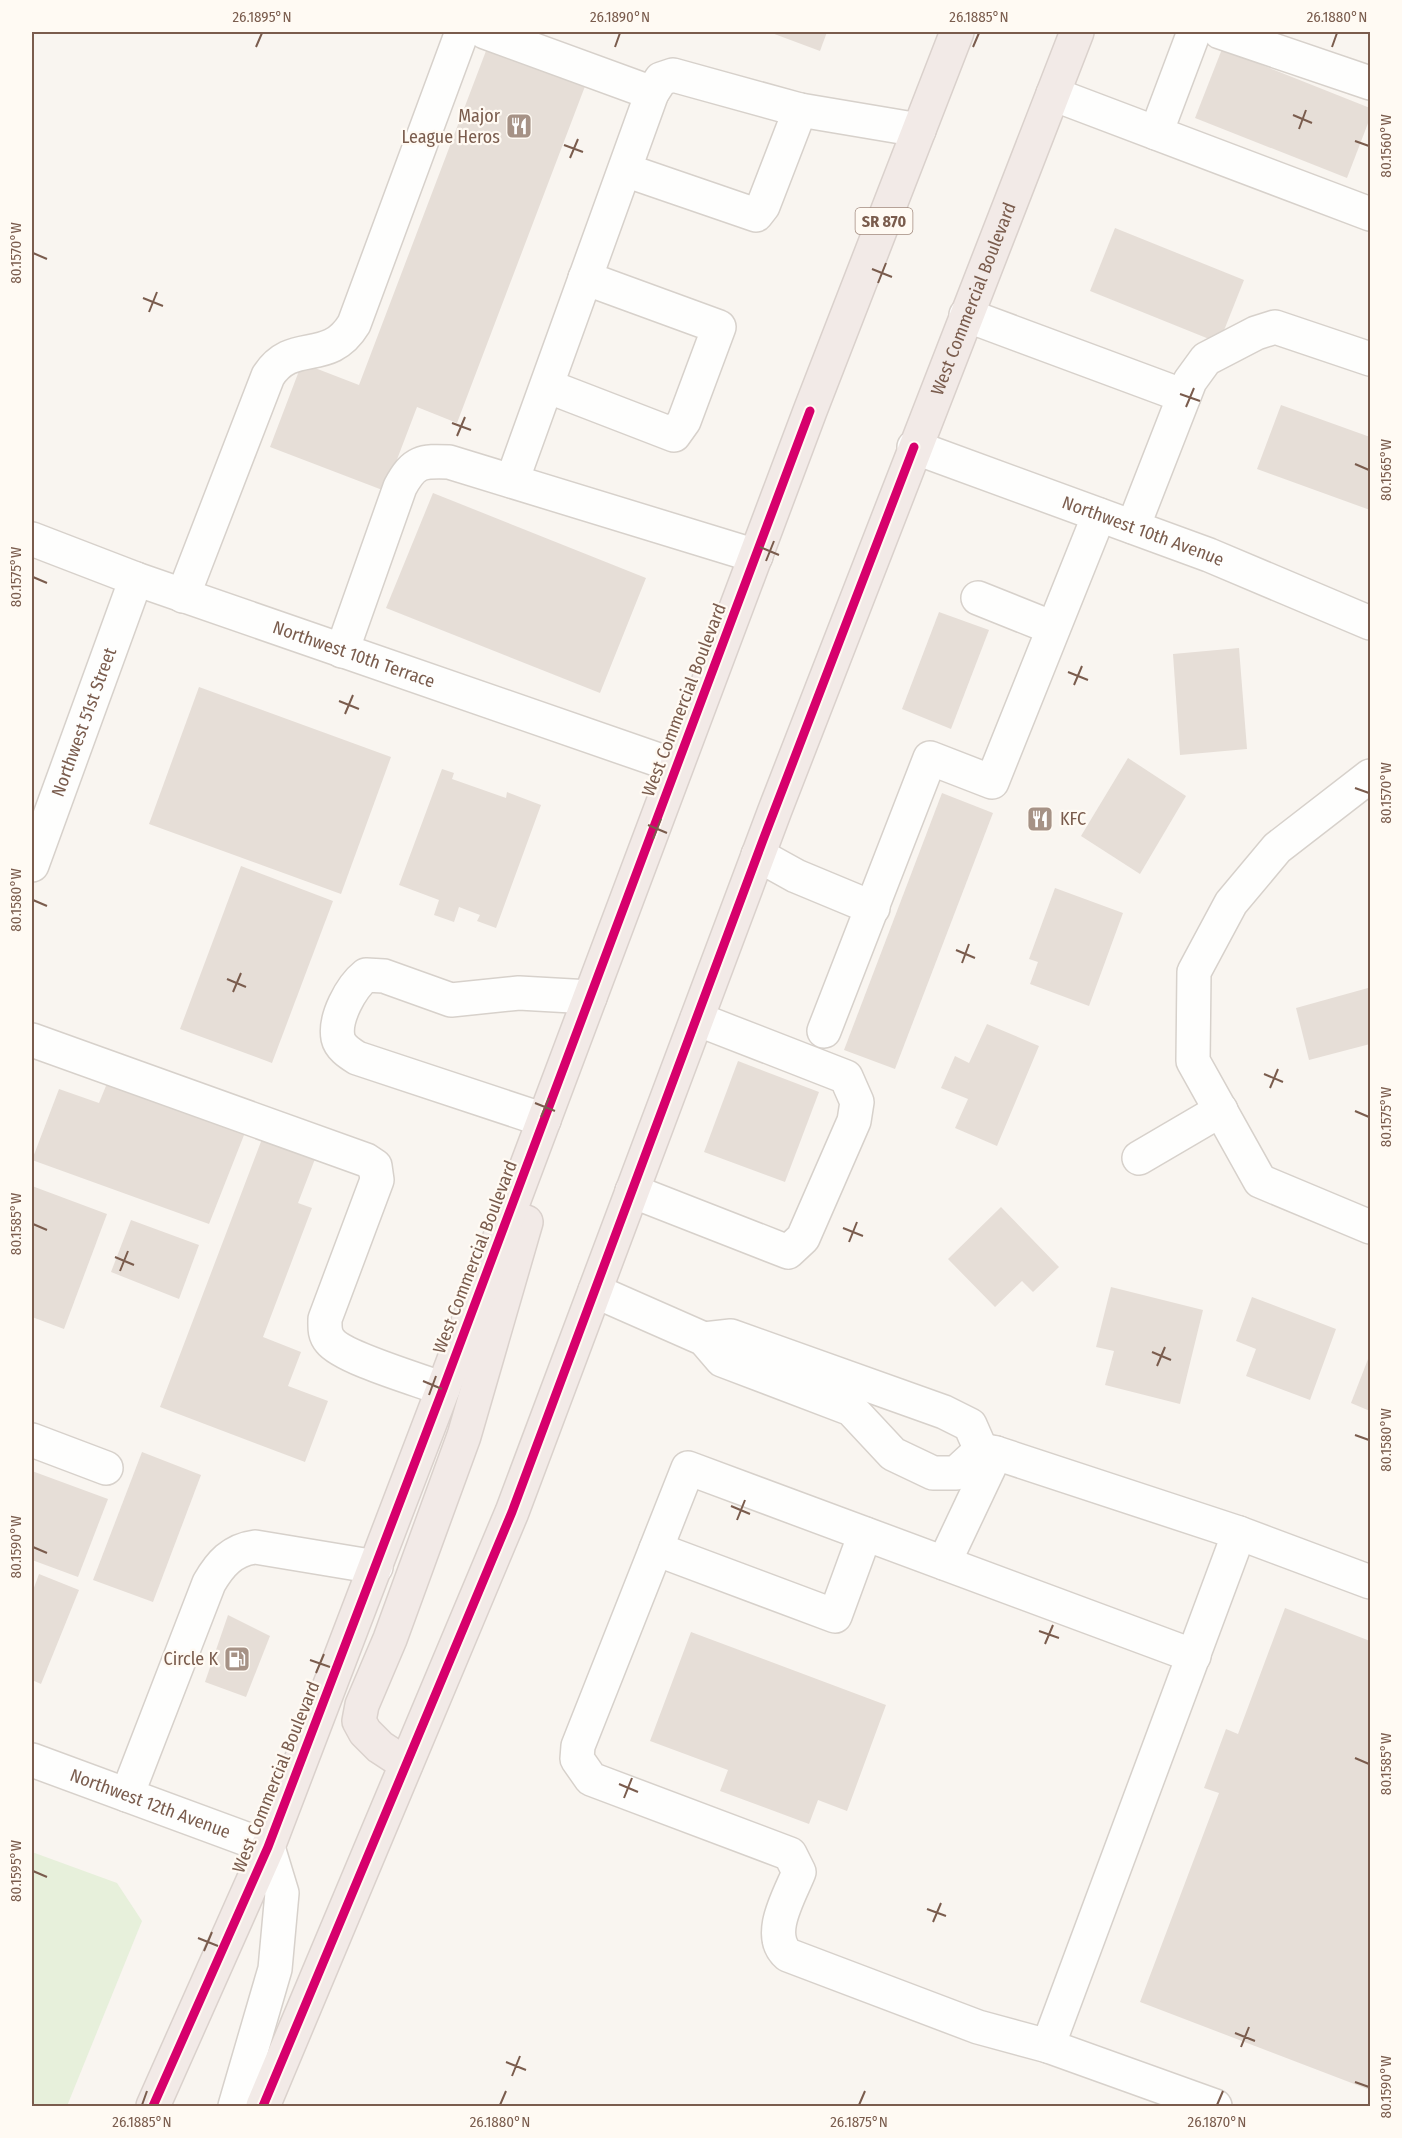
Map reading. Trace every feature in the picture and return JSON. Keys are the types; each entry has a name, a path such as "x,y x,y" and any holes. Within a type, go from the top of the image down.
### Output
{"highway":[{"name":"West Commercial Boulevard","path":"153,2106 268,1847 376,1567 676,766 957,32"},
{"name":"West Commercial Boulevard","path":"263,2106 512,1512 758,855 914,447 1077,32"},
{"path":"406,1764 380,1747 365,1732 359,1721 362,1705 390,1639 464,1436 530,1207 544,1120"}],"street":[{"path":"183,596 268,376 281,359 292,354 323,351 345,339 354,324 462,32"},
{"path":"485,32 652,93"},
{"path":"1156,133 1194,32"},
{"path":"1220,32 1371,83"},
{"path":"512,481 652,93 661,79 673,75 800,110 919,130"},
{"path":"1053,93 1371,214"},
{"path":"625,170 756,215 763,206 800,110"},
{"path":"547,386 674,435 684,421 719,327 585,278"},
{"path":"966,315 1184,396"},
{"path":"1133,527 1190,381 1206,359 1256,333 1275,327 1371,359"},
{"name":"Northwest 10th Avenue","path":"914,447 1209,555 1371,622"},
{"path":"342,651 400,487 413,466 430,461 449,462 756,556"},
{"path":"824,1031 930,758 993,782 1099,515"},
{"name":"Northwest 10th Terrace","path":"32,539 183,596 676,766"},
{"name":"Northwest 51st Street","path":"32,865 136,579"},
{"path":"978,598 1053,628"},
{"path":"1371,776 1277,848 1231,903 1194,972 1193,1061 1260,1181 1371,1227"},
{"path":"758,855 796,876 873,908"},
{"path":"544,1120 357,1058 346,1052 339,1040 338,1028 347,1001 356,983 366,975 384,976 451,1000 519,993 590,997"},
{"path":"632,1191 788,1252 803,1238 854,1121 857,1102 846,1077 697,1019"},
{"path":"32,1040 366,1160 375,1166 377,1180 325,1319 325,1331 330,1341 346,1353 443,1389"},
{"path":"1139,1158 1221,1110"},
{"path":"595,1291 704,1339 722,1360 851,1409 893,1454 933,1473 956,1473 988,1452"},
{"path":"704,1339 731,1336 944,1412 970,1425 988,1452 1239,1533 1371,1581"},
{"path":"32,1440 106,1468"},
{"path":"944,1563 988,1452"},
{"path":"1194,1656 688,1468 578,1746 577,1759 591,1779 790,1854 799,1872 780,1922 777,1939 779,1947 788,1955 978,2027 1048,2046 1215,2106"},
{"path":"1048,2046 1239,1533"},
{"path":"656,1549 835,1616 865,1534"},
{"path":"127,1795 209,1583 225,1559 245,1548 255,1547 376,1567"},
{"name":"Northwest 12th Avenue","path":"32,1760 268,1847"},
{"name":"West Commercial Boulevard","path":"235,2106 275,1969 282,1893 268,1847"}],"green space":[{"path":"32,1852 117,1883 142,1921 67,2106 32,2106"}],"building":[{"path":"769,32 827,32 820,51"},
{"path":"489,43 587,81 457,423 417,407 385,491 270,447 302,363 359,385"},
{"path":"1222,49 1370,108 1370,118 1347,178 1195,118"},
{"path":"1115,228 1244,280 1219,343 1090,291"},
{"path":"1281,405 1370,437 1370,510 1257,469"},
{"path":"433,493 646,578 600,693 386,608"},
{"path":"939,612 989,630 951,729 902,709"},
{"path":"1239,648 1247,749 1180,755 1173,654"},
{"path":"199,687 391,757 341,894 149,824"},
{"path":"1128,758 1186,796 1140,874 1081,836"},
{"path":"442,769 454,773 452,779 506,798 507,792 541,805 496,928 477,921 480,915 459,907 454,922 434,915 439,900 399,885"},
{"path":"942,793 993,813 895,1069 844,1050"},
{"path":"241,866 333,901 272,1063 180,1029"},
{"path":"1055,888 1123,913 1089,1006 1030,984 1038,962 1029,959"},
{"path":"1368,988 1370,1044 1309,1060 1296,1008"},
{"path":"987,1024 1039,1046 997,1146 955,1128 968,1099 941,1088 955,1056 969,1063"},
{"path":"738,1061 819,1092 785,1182 704,1152"},
{"path":"108,1081 246,1130 209,1224 32,1160 59,1089 99,1103"},
{"path":"262,1139 315,1159 298,1203 312,1208 263,1337 301,1352 288,1386 328,1401 305,1462 160,1407"},
{"path":"32,1186 107,1214 64,1329 32,1317"},
{"path":"1001,1207 1059,1267 1033,1292 1022,1281 995,1307 948,1259"},
{"path":"131,1220 199,1245 179,1299 111,1272"},
{"path":"1111,1287 1203,1310 1180,1404 1105,1385 1114,1351 1096,1347"},
{"path":"1252,1297 1336,1329 1310,1400 1246,1376 1256,1349 1236,1341"},
{"path":"1370,1354 1370,1411 1351,1403"},
{"path":"142,1452 201,1475 153,1602 93,1580"},
{"path":"32,1471 108,1499 78,1577 32,1560"},
{"path":"39,1574 79,1590 41,1684 32,1680 32,1593"},
{"path":"1285,1608 1370,1641 1370,2090 1140,2002 1219,1793 1204,1788 1226,1729 1238,1734"},
{"name":"Circle K","path":"228,1615 270,1636 246,1697 205,1682"},
{"path":"691,1632 886,1705 847,1811 818,1800 809,1824 720,1791 728,1770 650,1741"}],"cycle path":[{"path":"153,2106 268,1847 443,1389 810,411"},
{"path":"263,2106 512,1512 763,840 914,447"}],"place":[{"name":"Major League Heros","path":"519,126"},
{"name":"KFC","path":"1040,819"},
{"name":"Circle K","path":"237,1659"}]}
